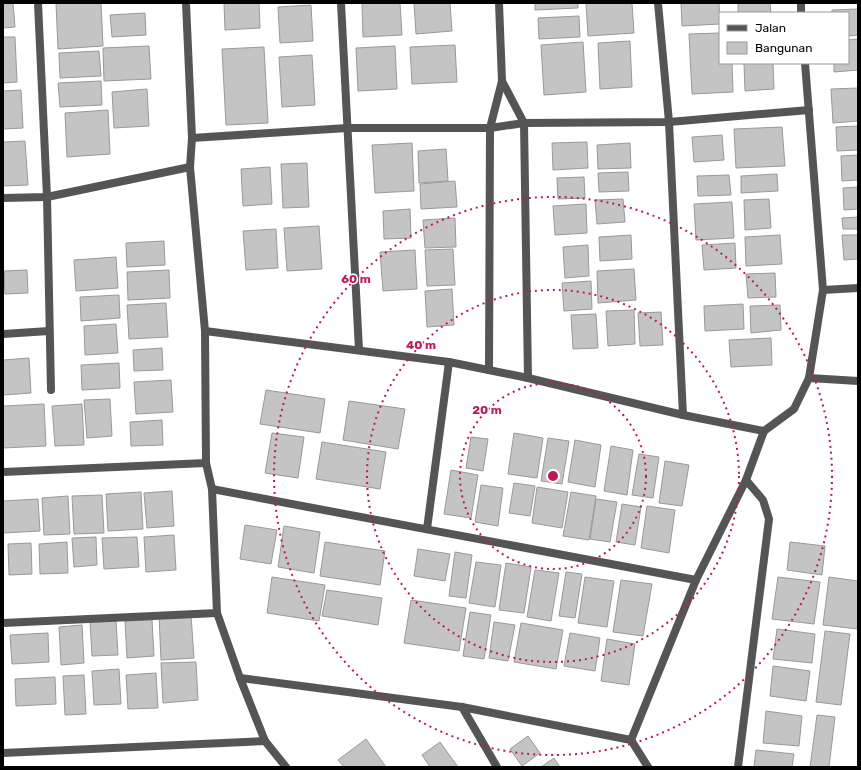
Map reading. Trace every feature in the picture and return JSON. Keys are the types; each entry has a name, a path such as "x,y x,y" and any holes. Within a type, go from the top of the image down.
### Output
{"street":[{"path":"38,3 47,197 51,390"},
{"path":"186,3 192,138 190,167 205,331 206,463 212,489 217,613 240,678 266,741 286,767"},
{"path":"341,3 359,350"},
{"path":"489,370 490,128 502,81 499,3"},
{"path":"658,3 669,122 683,415"},
{"path":"631,740 696,580 746,480 764,431 794,409 809,378 823,290 805,64"},
{"path":"502,81 524,123 528,378"},
{"path":"192,138 347,128 490,128 524,123 669,122 809,110"},
{"path":"3,198 47,197 190,167"},
{"path":"823,290 858,288"},
{"path":"3,334 49,331"},
{"path":"205,331 449,362 528,378 683,415 764,431"},
{"path":"427,529 449,362"},
{"path":"809,378 858,381"},
{"path":"3,472 206,463"},
{"path":"738,767 769,520 763,500 746,480"},
{"path":"212,489 696,580"},
{"path":"3,623 217,613"},
{"path":"240,678 462,707 631,740 648,767"},
{"path":"462,707 497,767"},
{"path":"3,753 266,741"}],"building":[{"path":"3,3 13,3 15,27 3,28"},
{"path":"56,3 101,3 103,46 58,49"},
{"path":"224,3 259,3 260,28 225,30"},
{"path":"362,3 400,3 402,35 363,37"},
{"path":"414,3 450,3 452,31 416,34"},
{"path":"535,3 578,3 578,8 535,10"},
{"path":"586,3 632,3 634,33 588,36"},
{"path":"681,3 719,3 719,24 682,26"},
{"path":"738,3 770,3 771,12 738,12"},
{"path":"311,5 313,41 280,43 278,7"},
{"path":"858,9 858,35 849,36 849,12 832,12 832,10"},
{"path":"145,13 146,35 112,37 110,15"},
{"path":"579,16 580,37 539,39 538,18"},
{"path":"719,33 719,64 732,64 733,92 692,94 689,34"},
{"path":"3,37 15,37 17,82 3,83"},
{"path":"858,39 858,70 834,72 834,64 849,64 849,40"},
{"path":"630,41 632,87 600,89 598,43"},
{"path":"583,42 586,92 544,95 541,45"},
{"path":"455,45 457,82 412,84 410,47"},
{"path":"149,46 151,79 104,81 103,48"},
{"path":"395,46 397,89 358,91 356,48"},
{"path":"264,47 268,123 226,125 222,49"},
{"path":"99,51 101,76 60,78 59,53"},
{"path":"312,55 315,105 282,107 279,57"},
{"path":"744,64 773,64 774,89 745,91"},
{"path":"101,81 102,105 60,107 58,83"},
{"path":"858,88 858,121 833,123 831,89"},
{"path":"147,89 149,126 114,128 112,92"},
{"path":"21,90 23,128 3,129 3,91"},
{"path":"108,110 110,154 67,157 65,113"},
{"path":"858,126 858,150 837,151 836,127"},
{"path":"782,127 785,166 736,168 734,129"},
{"path":"722,135 724,160 694,162 692,137"},
{"path":"25,141 28,185 3,186 3,142"},
{"path":"587,142 588,168 553,170 552,143"},
{"path":"412,143 414,191 375,193 372,145"},
{"path":"630,143 631,168 598,169 597,145"},
{"path":"446,149 448,181 419,183 418,151"},
{"path":"858,155 858,180 842,181 841,156"},
{"path":"307,163 309,207 283,208 281,164"},
{"path":"270,167 272,204 243,206 241,169"},
{"path":"628,172 629,191 599,192 598,173"},
{"path":"777,174 778,191 741,193 741,176"},
{"path":"729,175 731,195 698,196 697,176"},
{"path":"584,177 585,198 558,199 557,178"},
{"path":"455,181 457,207 421,209 420,184"},
{"path":"858,187 858,209 844,210 843,188"},
{"path":"623,199 625,222 597,224 595,200"},
{"path":"769,199 771,228 745,230 744,200"},
{"path":"732,202 734,238 696,240 694,204"},
{"path":"586,204 587,233 555,235 553,206"},
{"path":"410,209 411,238 384,239 383,211"},
{"path":"858,217 858,229 843,229 842,218"},
{"path":"455,218 456,247 425,248 423,220"},
{"path":"319,226 322,269 287,271 284,228"},
{"path":"276,229 278,268 246,270 243,231"},
{"path":"631,235 632,259 600,261 599,237"},
{"path":"780,235 782,264 746,266 745,237"},
{"path":"842,235 858,235 858,259 844,260"},
{"path":"164,241 165,265 127,267 126,243"},
{"path":"735,243 736,268 704,270 702,245"},
{"path":"588,245 589,276 565,278 563,247"},
{"path":"453,249 455,285 427,286 425,250"},
{"path":"415,250 417,289 383,291 380,252"},
{"path":"116,257 118,288 76,291 74,260"},
{"path":"634,269 636,300 598,303 597,271"},
{"path":"27,270 28,293 5,294 4,271"},
{"path":"169,270 170,298 128,300 127,272"},
{"path":"775,273 776,297 748,298 746,274"},
{"path":"591,281 592,309 564,311 562,283"},
{"path":"452,289 454,325 427,327 425,291"},
{"path":"119,295 120,318 81,321 80,297"},
{"path":"166,303 168,337 129,339 127,305"},
{"path":"743,304 744,329 705,331 704,306"},
{"path":"780,305 781,330 751,333 750,306"},
{"path":"634,310 635,344 608,346 606,311"},
{"path":"661,312 663,345 640,346 638,313"},
{"path":"596,314 598,348 573,349 571,315"},
{"path":"116,324 118,353 85,355 84,326"},
{"path":"771,338 772,365 731,367 729,340"},
{"path":"162,348 163,370 134,371 133,350"},
{"path":"29,358 31,393 3,395 3,360"},
{"path":"119,363 120,388 82,390 81,365"},
{"path":"171,380 173,412 136,414 134,382"},
{"path":"266,390 325,399 320,433 260,424"},
{"path":"110,399 112,436 87,438 84,400"},
{"path":"349,401 405,409 398,449 343,440"},
{"path":"44,404 46,446 3,448 3,406"},
{"path":"82,404 84,445 55,446 52,406"},
{"path":"162,420 163,445 131,446 130,422"},
{"path":"272,433 304,437 298,478 265,473"},
{"path":"514,433 543,438 537,478 508,474"},
{"path":"471,437 488,439 483,471 466,468"},
{"path":"548,438 569,441 562,484 541,481"},
{"path":"575,440 601,445 595,487 568,482"},
{"path":"322,442 386,452 380,489 316,479"},
{"path":"611,446 633,450 627,495 604,491"},
{"path":"639,454 659,457 653,498 632,495"},
{"path":"665,461 689,465 682,506 659,503"},
{"path":"451,470 478,475 471,518 444,514"},
{"path":"514,483 535,486 530,516 509,513"},
{"path":"481,485 503,488 498,526 475,522"},
{"path":"537,487 568,492 562,528 532,523"},
{"path":"172,491 174,526 147,528 144,493"},
{"path":"141,492 143,529 108,531 106,494"},
{"path":"571,492 596,496 589,540 563,536"},
{"path":"102,495 104,533 74,534 72,496"},
{"path":"68,496 70,534 44,535 42,498"},
{"path":"38,499 40,531 3,533 3,501"},
{"path":"596,499 617,502 610,542 590,539"},
{"path":"622,504 641,507 635,545 616,542"},
{"path":"647,506 675,510 669,553 641,548"},
{"path":"245,525 277,530 271,564 240,559"},
{"path":"284,526 320,532 314,573 278,567"},
{"path":"174,535 176,570 146,572 144,537"},
{"path":"96,537 97,565 74,567 72,538"},
{"path":"137,537 139,567 104,569 102,538"},
{"path":"67,542 68,573 40,574 39,544"},
{"path":"325,542 385,551 380,585 320,576"},
{"path":"790,542 825,546 822,575 787,570"},
{"path":"31,543 32,574 9,575 8,544"},
{"path":"418,549 450,554 445,581 414,576"},
{"path":"455,552 472,555 466,598 449,596"},
{"path":"476,562 501,565 495,607 469,603"},
{"path":"506,563 531,567 524,613 499,610"},
{"path":"535,570 559,573 551,621 527,617"},
{"path":"566,572 582,574 575,618 559,616"},
{"path":"272,577 325,585 319,621 267,613"},
{"path":"585,577 614,581 607,627 578,623"},
{"path":"778,577 820,582 814,624 772,619"},
{"path":"829,577 858,581 858,629 823,625"},
{"path":"621,580 652,584 643,636 613,632"},
{"path":"327,590 382,598 378,625 322,616"},
{"path":"411,600 466,608 459,651 404,643"},
{"path":"470,612 491,615 484,659 463,656"},
{"path":"191,615 194,658 161,660 159,616"},
{"path":"152,620 154,656 127,658 125,621"},
{"path":"116,621 118,655 92,656 90,622"},
{"path":"494,622 515,625 508,661 489,658"},
{"path":"521,623 563,630 556,669 514,662"},
{"path":"82,625 84,663 61,665 59,627"},
{"path":"777,629 815,634 812,663 773,659"},
{"path":"825,631 850,634 841,705 816,702"},
{"path":"48,633 49,662 12,664 10,635"},
{"path":"570,633 600,638 595,671 564,666"},
{"path":"607,639 635,644 629,685 601,681"},
{"path":"196,662 198,700 163,703 161,663"},
{"path":"773,666 810,671 806,701 770,696"},
{"path":"119,669 121,704 94,705 92,671"},
{"path":"156,673 158,708 128,709 126,675"},
{"path":"84,675 86,714 65,715 63,676"},
{"path":"55,677 56,704 16,706 15,679"},
{"path":"766,711 802,716 799,746 763,743"},
{"path":"817,715 835,717 829,767 810,767"},
{"path":"528,736 540,753 522,766 510,749"},
{"path":"366,739 386,767 344,767 338,760"},
{"path":"440,742 458,767 430,767 422,755"},
{"path":"756,750 794,754 792,767 754,767"},
{"path":"554,758 560,767 541,767"}]}
